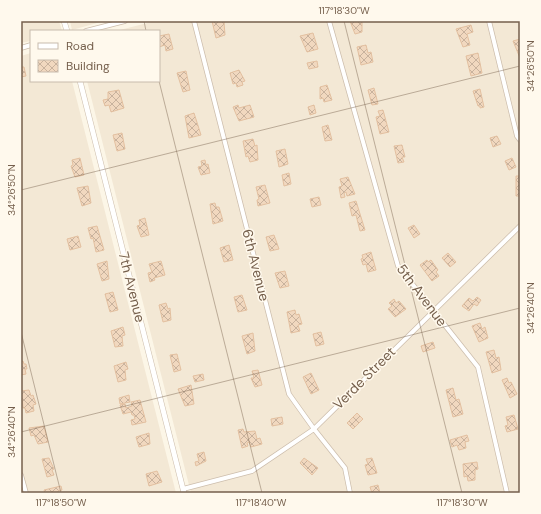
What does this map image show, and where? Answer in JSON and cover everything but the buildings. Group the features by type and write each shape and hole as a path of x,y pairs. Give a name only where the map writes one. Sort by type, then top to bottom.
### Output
{"street":[{"path":"90,30 125,21"},
{"name":"6th Avenue","path":"194,21 289,394 345,468 350,493"},
{"name":"5th Avenue","path":"329,21 398,266 432,311 478,367 507,493"},
{"path":"489,21 520,140"},
{"name":"7th Avenue","path":"80,82 184,491"},
{"name":"Verde Street","path":"184,491 252,471 314,429 432,311 520,226"},
{"path":"21,475 26,493"}],"shaded area":[{"path":"21,21 59,21 62,30 30,30 30,41 21,43"},
{"path":"70,21 104,21 72,30"},
{"path":"155,21 520,21 520,493 191,493 87,82 160,82 160,30 120,30"},
{"path":"30,53 30,82 72,82 176,493 21,493 21,56"}]}
